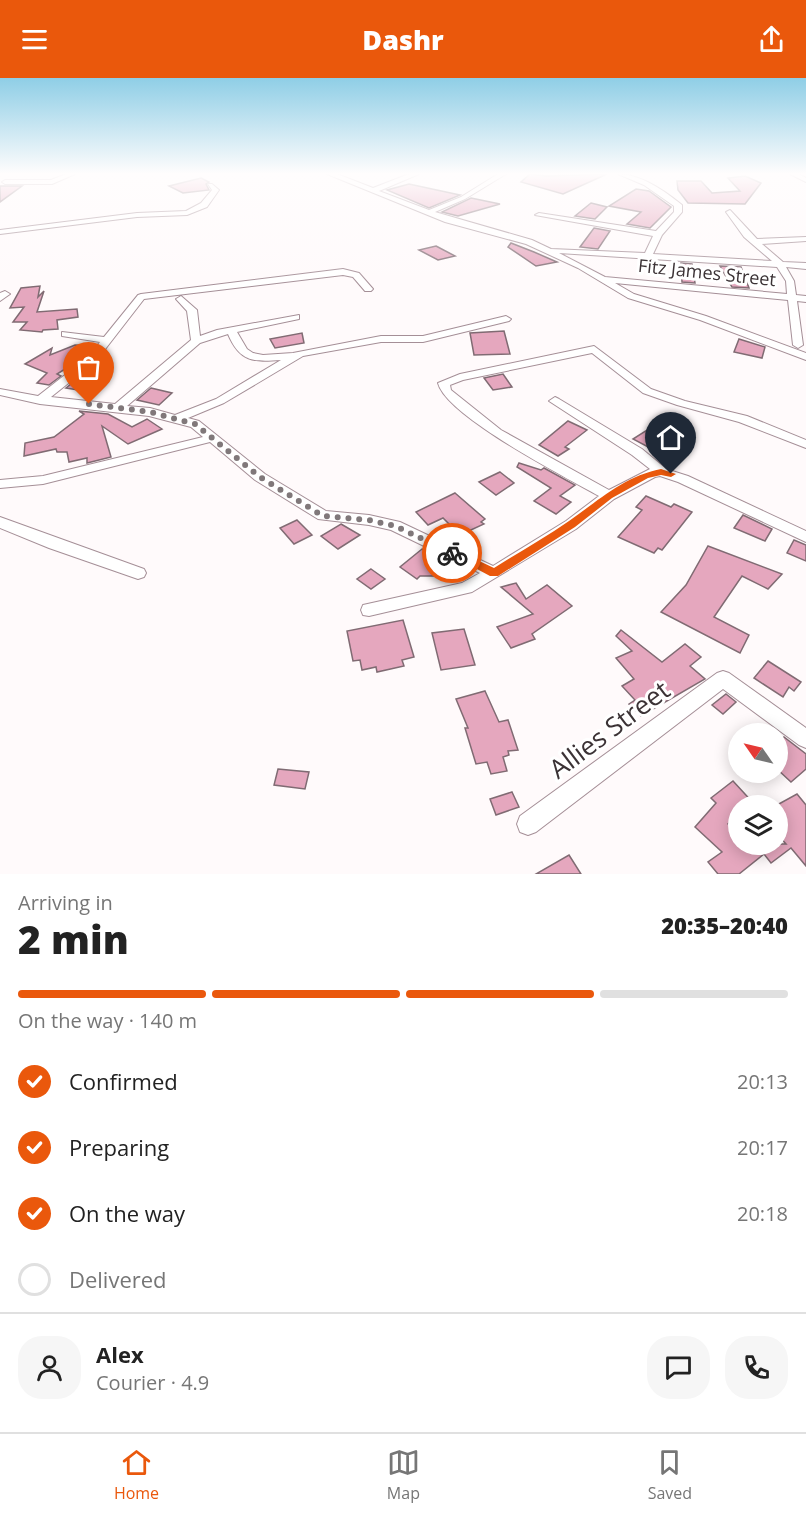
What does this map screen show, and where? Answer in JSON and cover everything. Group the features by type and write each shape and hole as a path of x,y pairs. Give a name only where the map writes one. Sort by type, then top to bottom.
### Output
{"street":[{"path":"0,232 137,215 192,211"},
{"path":"648,255 658,234 678,211"},
{"path":"430,212 448,220 513,237 546,249 604,279 631,296 703,318 806,357"},
{"path":"730,212 755,242 780,264 790,281 802,345 768,342"},
{"path":"539,215 658,234"},
{"path":"755,242 806,239"},
{"path":"546,249 806,267"},
{"path":"40,400 92,359 137,300 150,294 343,272 351,272 368,289"},
{"name":"Fitz James Street","path":"604,279 806,299"},
{"path":"181,299 192,309 196,341"},
{"path":"119,407 196,341 217,333 232,332 296,317"},
{"path":"232,332 238,347 248,357 259,359 293,356 381,339 409,340 438,336 506,319"},
{"path":"66,334 106,340"},
{"path":"609,496 484,424 443,387 450,379 460,376 594,349 647,391 681,403 743,419 806,444"},
{"path":"177,418 228,397 284,365 293,356"},
{"path":"0,392 40,400 119,407 177,418 195,424 260,477 323,516 369,520 395,526 494,573"},
{"path":"555,401 637,452 661,472 683,479 806,537"},
{"path":"0,484 43,480 212,438"},
{"path":"369,610 466,588 572,525 609,496 645,475 661,472"},
{"path":"0,522 54,544 138,573"},
{"name":"Allies Street","path":"528,824 723,679 806,739"}],"building":[{"path":"444,211 475,211 458,216 442,212"},
{"path":"581,211 603,211 595,219 575,216"},
{"path":"636,211 667,211 650,228 627,224 641,212"},
{"path":"594,228 610,231 598,249 580,247"},
{"path":"511,243 557,262 536,266 508,247"},
{"path":"436,246 455,256 438,260 419,250"},
{"path":"681,263 692,264 695,283 682,282"},
{"path":"720,266 741,267 749,288 732,287"},
{"path":"40,286 38,297 44,291 37,312 77,309 78,317 57,320 58,329 42,332 20,330 27,322 13,322 24,307 10,308 21,288"},
{"path":"504,331 510,354 474,355 470,333"},
{"path":"302,333 304,343 275,348 270,339"},
{"path":"739,339 765,347 762,358 734,352"},
{"path":"75,345 94,346 80,360 57,374 61,376 49,385 37,383 47,373 25,364 52,348 50,355"},
{"path":"503,374 512,387 493,390 484,378"},
{"path":"76,380 91,384 90,392 66,388"},
{"path":"151,388 172,393 159,405 137,400"},
{"path":"79,411 108,414 132,427 147,419 162,429 128,444 102,426 111,457 87,463 87,458 69,462 67,452 57,452 56,449 24,456 25,443 54,437 84,414"},
{"path":"568,421 587,430 565,447 569,449 558,456 539,445"},
{"path":"647,430 683,447 669,458 633,439"},
{"path":"519,463 541,470 544,468 575,485 560,496 571,502 556,514 534,501 551,488 517,467"},
{"path":"500,472 514,483 496,495 479,482"},
{"path":"455,493 485,519 481,522 484,524 460,535 443,518 428,525 416,512"},
{"path":"646,496 671,507 674,504 692,512 662,550 658,548 654,553 618,537 642,510 636,507"},
{"path":"743,515 772,529 765,541 734,528"},
{"path":"297,520 312,535 294,544 280,528"},
{"path":"341,524 360,535 338,549 321,536"},
{"path":"794,540 806,545 806,561 787,553"},
{"path":"708,546 782,574 768,589 742,576 714,617 749,635 740,653 661,612 686,585"},
{"path":"422,549 446,559 447,565 441,568 436,576 420,576 417,579 400,567"},
{"path":"371,569 385,579 371,589 357,579"},
{"path":"516,583 526,599 547,585 572,606 532,634 535,639 511,648 497,627 533,614 501,587"},
{"path":"403,620 414,657 402,660 404,666 377,672 376,667 362,670 360,660 353,661 347,631"},
{"path":"464,629 475,665 441,670 432,633"},
{"path":"621,630 662,662 685,644 701,657 690,666 705,679 641,716 629,704 635,700 622,686 634,679 616,658 632,651 616,636"},
{"path":"768,661 801,682 794,691 789,687 783,697 754,678"},
{"path":"485,691 499,722 508,720 518,750 508,751 509,755 503,757 507,771 491,774 487,762 476,764 465,728 468,728 456,699"},
{"path":"726,694 736,702 723,714 712,705"},
{"path":"788,740 806,754 806,769 791,782 788,779"},
{"path":"278,769 309,772 305,789 274,785"},
{"path":"730,783 735,783 746,795 728,795 728,855 763,855 739,874 718,874 708,862 722,852 695,827 716,803 711,798"},
{"path":"512,792 519,807 496,815 490,799"},
{"path":"797,794 806,805 806,866 791,848 788,850 788,799"},
{"path":"569,855 581,874 536,874"},
{"path":"765,855 782,855 771,863"}],"way so far":[{"path":"89,404 150,412 195,424 206,430 212,438 260,477 297,499 312,511 334,519 369,520 395,526 452,553"}],"route":[{"path":"452,553 494,573 572,525 609,496 645,475 652,472 671,474"}]}
